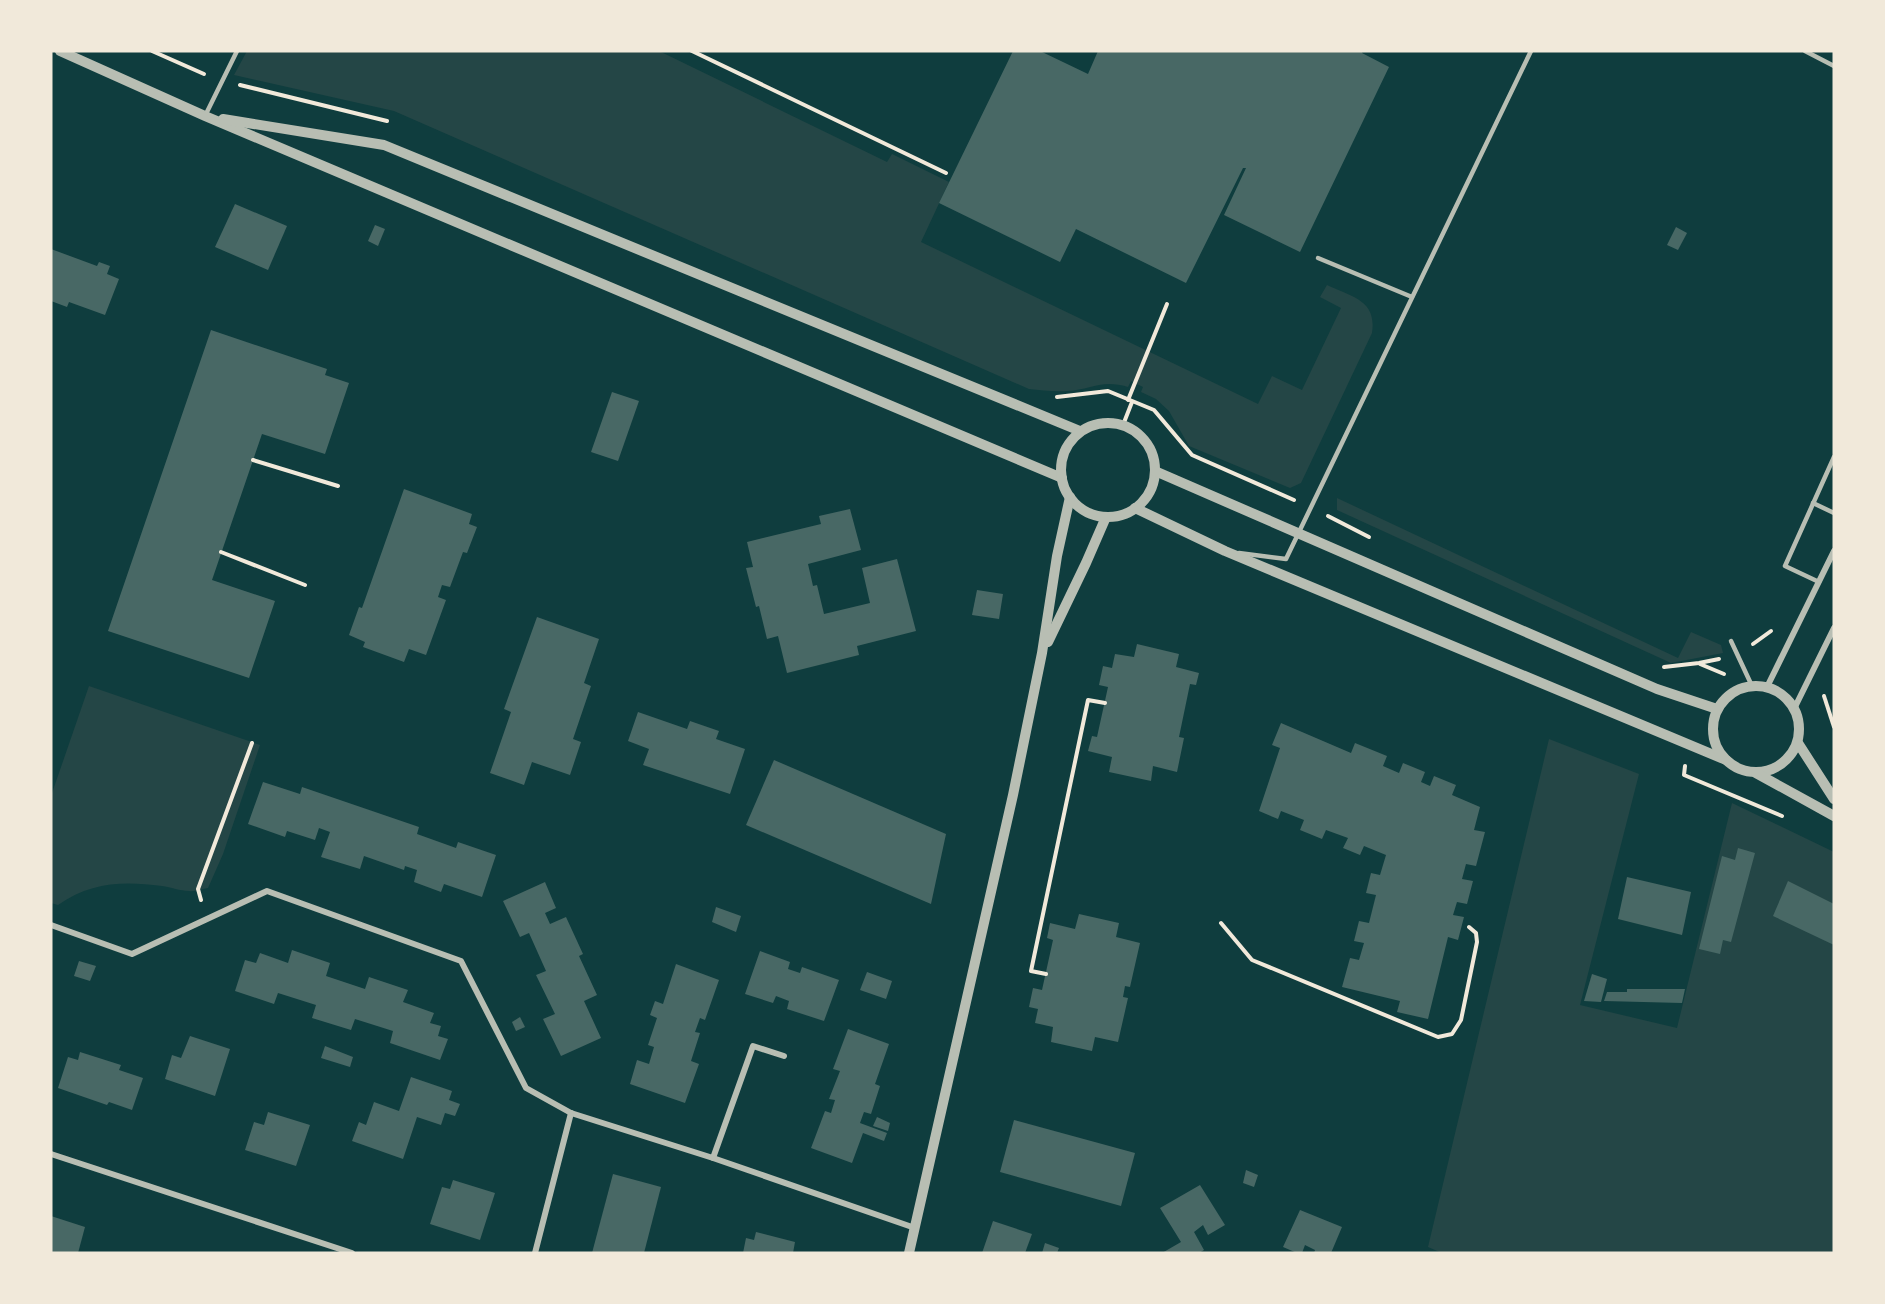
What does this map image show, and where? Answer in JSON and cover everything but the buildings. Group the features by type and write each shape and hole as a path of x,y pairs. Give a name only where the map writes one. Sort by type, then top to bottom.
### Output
{"street":[{"path":"60,51 205,116 1062,478"},
{"path":"205,116 384,144 1080,431"},
{"path":"1109,423 1123,425 1137,432 1147,443 1153,457 1155,471 1152,485 1145,498 1135,508 1121,515 1106,517 1092,514 1079,507 1070,497 1062,478 1061,465 1064,452 1080,431 1094,425 1109,423"},
{"path":"1155,471 1657,689 1717,709"},
{"path":"909,1253 1010,813 1070,497"},
{"path":"1135,508 1225,551 1726,760"},
{"path":"1042,653 1106,517"},
{"path":"1767,687 1834,551"},
{"path":"1794,709 1834,627"},
{"path":"1756,773 1769,771 1782,765 1798,742 1800,731 1799,720 1787,699 1778,691 1767,687 1752,686 1738,689 1717,709 1713,723 1713,736 1717,750 1734,767 1756,773 1834,816"},
{"path":"1798,742 1834,800"},
{"path":"51,925 132,954 267,891 461,961 526,1088 571,1113 713,1158 915,1228"},
{"path":"713,1158 753,1046 784,1056"},
{"path":"535,1253 571,1113"},
{"path":"51,1154 352,1253"}],"lane":[{"path":"205,116 237,51"},
{"path":"1225,551 1286,559 1531,51"},
{"path":"1805,51 1834,66"},
{"path":"1318,258 1412,297"},
{"path":"1819,582 1785,566 1834,457"},
{"path":"1813,503 1834,513"},
{"path":"1731,641 1752,686"}],"path":[{"path":"152,51 222,81"},
{"path":"692,51 946,173"},
{"path":"1123,425 1130,400 1167,304"},
{"path":"253,460 338,486"},
{"path":"221,552 305,585"},
{"path":"1046,974 1031,971 1088,700 1105,703"},
{"path":"206,919 198,890 252,743"},
{"path":"1687,745 1684,775 1791,819"},
{"path":"1221,923 1252,960 1438,1037 1452,1034 1461,1020 1477,942 1476,933 1469,927"}],"shaded area":[{"path":"247,51 659,51 887,162 892,154 949,182 921,242 1258,404 1272,376 1302,390 1341,308 1320,297 1327,285 1354,297 1367,306 1373,322 1372,333 1301,483 1290,488 1189,446 1169,411 1156,399 1141,392 1143,387 1131,381 1128,387 1103,384 1067,391 1029,389 394,111 234,75"},
{"path":"1337,498 1678,658 1691,632 1721,645 1723,653 1671,663 1337,510"},
{"path":"89,686 260,745 223,854 208,888 191,891 148,884 108,885 70,897 58,905 51,903 51,796"},
{"path":"1549,739 1639,774 1580,1005 1677,1028 1732,803 1834,852 1834,1253 1442,1253 1428,1247"}]}
